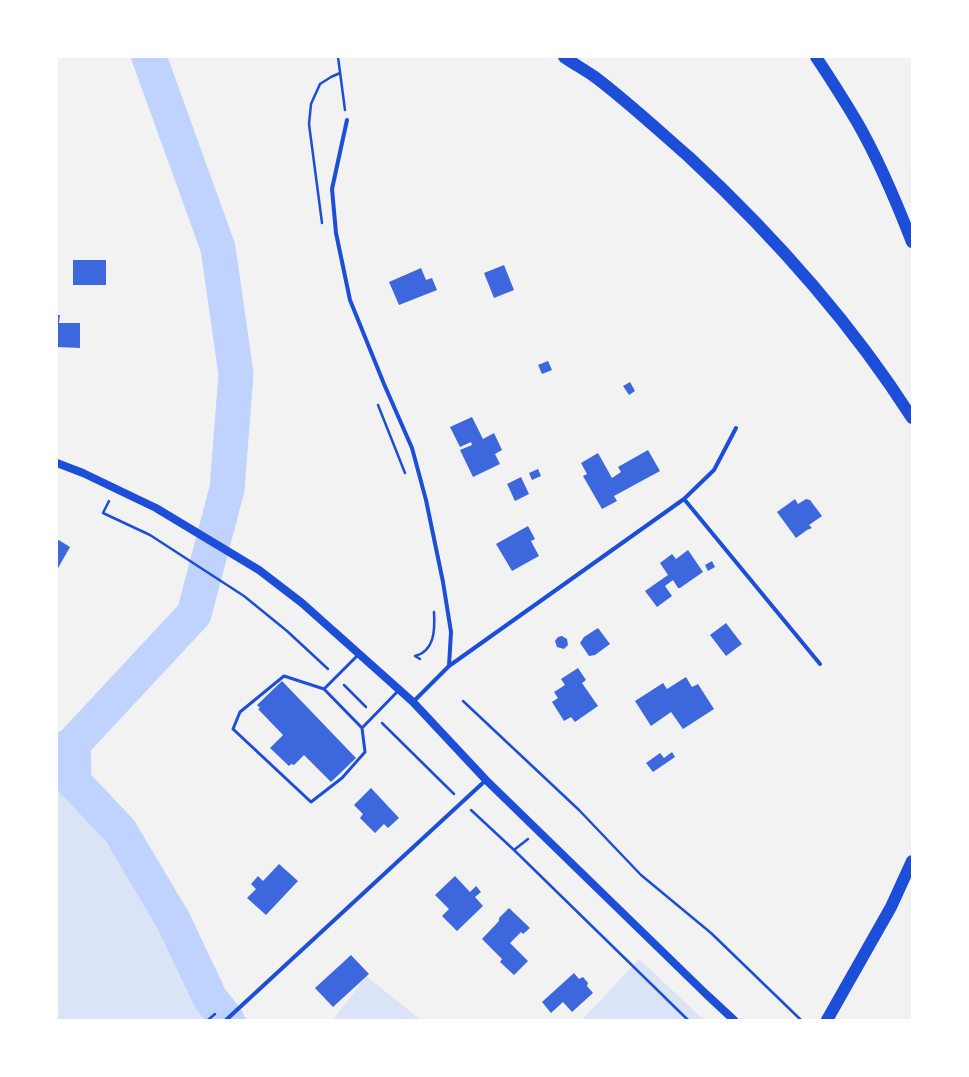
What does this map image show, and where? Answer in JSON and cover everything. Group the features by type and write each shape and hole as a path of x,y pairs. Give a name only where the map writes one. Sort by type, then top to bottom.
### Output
{"highway":[{"path":"564,57 594,76 653,125 720,186 763,230 794,263 851,331 912,418"},
{"path":"816,57 857,122 890,188 912,242"},
{"path":"827,1020 891,907 912,861"}],"main road":[{"path":"57,462 116,488 156,508 259,570 302,603 413,702 486,780 734,1020"}],"street":[{"path":"346,120 332,189 336,233 350,300 375,364 412,448 426,500 443,582 451,632 449,666"},
{"path":"413,702 449,666 684,498 714,470 736,428"},
{"path":"684,498 820,664"},
{"path":"226,1020 486,780"}],"lane":[{"path":"324,689 359,654"},
{"path":"284,676 324,689 362,728 365,752 342,778 311,802 233,729 240,712 284,676"},
{"path":"362,728 399,689"}],"path":[{"path":"338,57 346,120"},
{"path":"116,488 103,513 150,535 244,596 287,630 462,802 514,850 688,1020"},
{"path":"463,701 579,810 641,875 711,933 802,1020"},
{"path":"514,850 538,830"}],"shaded area":[{"path":"57,781 72,792 132,882 188,948 225,1005 250,1020 57,1020"},
{"path":"639,959 704,1020 582,1020"},
{"path":"366,976 421,1020 333,1020"}],"building":[{"path":"73,260 106,260 106,285 73,285"},
{"path":"504,265 514,290 494,298 484,273"},
{"path":"421,268 426,280 432,278 437,290 399,305 389,282"},
{"path":"57,315 60,315 59,323 80,323 80,348 57,347"},
{"path":"548,361 552,370 542,374 538,365"},
{"path":"630,382 635,391 629,395 623,386"},
{"path":"472,417 483,439 494,433 502,450 495,454 500,464 473,477 460,450 472,445 471,442 460,447 450,427"},
{"path":"648,450 660,471 614,496 617,501 602,509 583,476 587,474 581,463 598,453 612,478 621,472 618,467"},
{"path":"538,469 541,476 532,480 529,473"},
{"path":"521,477 529,494 515,501 507,484"},
{"path":"795,499 798,504 806,499 810,500 822,516 809,525 812,528 796,538 777,512"},
{"path":"528,526 535,539 531,541 539,556 512,571 496,544"},
{"path":"57,539 70,547 57,570"},
{"path":"688,550 703,572 680,588 678,588 673,580 665,586 672,596 657,607 645,591 668,575 660,563 672,554 676,559"},
{"path":"712,561 715,567 708,571 705,565"},
{"path":"726,623 742,644 726,656 710,635"},
{"path":"598,628 610,644 595,655 589,656 580,643 584,637"},
{"path":"562,636 567,639 568,645 564,649 557,647 555,641 558,637"},
{"path":"578,668 586,680 582,683 598,706 575,722 571,717 564,721 552,702 558,698 554,692 565,685 561,679"},
{"path":"686,677 692,687 698,684 714,709 683,729 671,712 651,726 635,701 663,683 667,689"},
{"path":"282,681 356,758 331,782 304,755 294,765 291,764 289,766 270,748 283,735 258,709 260,708 257,705"},
{"path":"672,752 675,757 653,772 646,763 660,753 664,758"},
{"path":"371,788 399,818 388,828 384,824 375,833 360,818 363,814 354,805"},
{"path":"279,864 298,881 266,915 247,898 256,889 251,884 258,876 263,881"},
{"path":"455,876 470,892 476,886 481,892 475,897 483,906 457,931 442,916 449,909 435,895"},
{"path":"509,908 530,928 523,934 521,932 510,943 528,961 514,975 500,962 502,959 482,939"},
{"path":"351,955 369,974 333,1007 315,988"},
{"path":"574,973 579,979 583,977 588,983 587,986 593,993 572,1012 563,1002 551,1013 542,1002"}],"waterway":[{"path":"57,753 73,744 194,614 227,489 236,374 218,248 149,57"},
{"path":"73,744 74,782 120,831 173,920 210,998 227,1020"}]}
